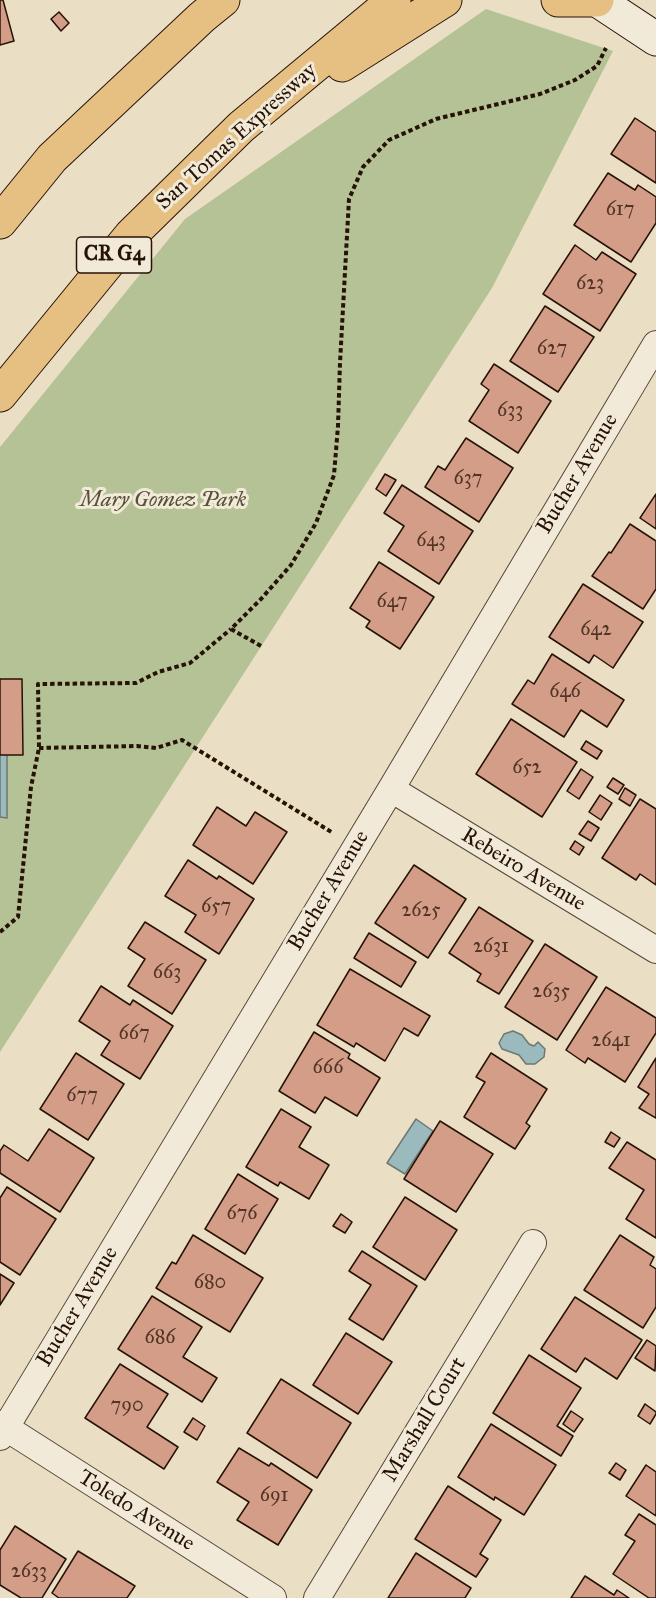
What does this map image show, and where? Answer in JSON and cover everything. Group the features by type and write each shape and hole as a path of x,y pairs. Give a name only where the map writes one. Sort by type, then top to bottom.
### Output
{"highway":[{"path":"0,222 52,158 190,0"},
{"path":"52,158 223,0"},
{"name":"San Tomas Expressway","path":"0,395 131,235 241,127 394,0"},
{"path":"241,127 445,0"},
{"path":"558,0 597,0"}],"street":[{"path":"597,0 656,39"},
{"name":"Bucher Avenue","path":"2,1430 391,789 656,344"},
{"name":"Rebeiro Avenue","path":"391,789 656,950"},
{"name":"Marshall Court","path":"317,1598 533,1243"},
{"name":"Toledo Avenue","path":"2,1430 273,1598"}],"path":[{"path":"0,932 18,917 31,787 39,748 38,684 136,682 158,672 190,663 231,629 261,599 291,565 316,523 334,475 350,199 363,166 389,140 436,119 540,94 575,80 597,66 606,48"},
{"path":"231,629 261,646"},
{"path":"39,748 137,746 156,748 182,740 333,833"}],"green space":[{"name":"Mary Gomez Park","path":"486,9 613,51 492,288 0,1052 0,447 185,219"}],"water":[{"path":"0,686 7,686 7,818 0,817"},
{"path":"513,1031 522,1035 529,1044 534,1046 538,1042 545,1049 544,1057 535,1064 526,1064 519,1055 502,1049 499,1043 504,1034"},
{"path":"416,1119 433,1131 405,1174 387,1163"}],"building":[{"path":"0,0 3,0 14,41 0,45"},
{"path":"59,12 69,23 61,31 51,19"},
{"path":"635,118 656,132 656,183 611,154"},
{"path":"608,173 635,190 638,185 656,197 656,223 631,262 574,225"},
{"path":"575,245 596,260 602,252 636,274 600,331 543,294"},
{"path":"545,306 594,337 558,392 510,361"},
{"path":"494,364 551,401 518,453 469,421 489,390 481,384"},
{"path":"466,438 513,468 479,522 425,487 438,466 445,470"},
{"path":"385,474 396,480 386,496 376,489"},
{"path":"402,485 473,531 439,584 388,551 404,526 384,513"},
{"path":"656,494 656,529 640,518"},
{"path":"630,524 656,541 656,589 643,609 592,576"},
{"path":"379,562 434,597 400,649 366,627 370,621 350,608"},
{"path":"583,584 643,622 613,668 594,655 589,663 549,637"},
{"path":"552,654 624,700 607,727 581,710 564,737 512,704 528,680 534,684"},
{"path":"0,679 22,679 23,755 0,755"},
{"path":"511,719 577,762 542,817 476,774"},
{"path":"586,741 602,751 597,759 581,749"},
{"path":"581,769 593,777 579,799 567,791"},
{"path":"613,778 624,785 618,794 607,787"},
{"path":"625,788 636,795 630,806 619,799"},
{"path":"600,795 612,803 601,820 589,812"},
{"path":"640,799 656,809 656,885 640,874 636,880 602,858"},
{"path":"217,807 246,826 255,812 287,832 253,884 193,845"},
{"path":"588,821 599,828 591,841 579,834"},
{"path":"575,841 584,847 579,855 570,849"},
{"path":"188,860 217,879 219,876 254,899 219,954 185,932 196,915 165,896"},
{"path":"414,865 466,899 428,958 375,923"},
{"path":"479,907 533,941 499,994 477,981 481,974 449,953"},
{"path":"145,922 206,960 172,1014 128,986 145,959 128,948"},
{"path":"369,933 416,962 401,987 354,958"},
{"path":"545,944 597,977 557,1040 505,1007"},
{"path":"350,969 430,1016 418,1036 404,1028 385,1061 356,1043 354,1047 317,1025"},
{"path":"101,986 130,1005 133,1000 173,1026 140,1079 101,1055 110,1041 79,1021"},
{"path":"606,987 656,1018 656,1033 625,1082 588,1058 585,1063 566,1050"},
{"path":"314,1032 350,1054 348,1058 380,1078 357,1116 325,1097 315,1113 279,1091"},
{"path":"76,1053 124,1084 88,1140 40,1109"},
{"path":"491,1053 547,1089 526,1123 530,1126 515,1149 464,1117 485,1082 476,1077"},
{"path":"656,1058 656,1118 639,1108 649,1094 638,1087"},
{"path":"281,1109 311,1127 299,1147 329,1165 309,1199 280,1182 278,1186 246,1167"},
{"path":"440,1121 493,1154 456,1212 404,1179"},
{"path":"49,1129 94,1158 60,1212 0,1173 0,1151 4,1145 28,1161"},
{"path":"611,1132 620,1138 614,1147 605,1142"},
{"path":"627,1142 656,1160 656,1238 626,1219 644,1190 609,1168"},
{"path":"238,1174 278,1199 245,1254 205,1229"},
{"path":"7,1187 56,1219 20,1275 0,1262 0,1198"},
{"path":"405,1197 457,1230 425,1280 373,1247"},
{"path":"341,1214 352,1222 345,1233 333,1226"},
{"path":"193,1235 263,1278 230,1332 156,1288 172,1262 176,1264"},
{"path":"620,1235 654,1257 650,1265 656,1269 656,1307 643,1328 584,1290"},
{"path":"362,1251 417,1286 383,1340 349,1319 371,1285 349,1271"},
{"path":"0,1274 14,1283 0,1305"},
{"path":"152,1296 202,1327 183,1357 217,1378 202,1402 118,1349"},
{"path":"575,1297 642,1340 617,1379 585,1358 576,1372 541,1349"},
{"path":"346,1333 392,1362 358,1414 313,1385"},
{"path":"647,1340 656,1346 655,1371 635,1358"},
{"path":"529,1355 581,1388 557,1426 573,1436 561,1456 493,1413"},
{"path":"120,1364 168,1394 147,1427 178,1447 164,1469 85,1418"},
{"path":"281,1379 351,1423 317,1478 247,1433"},
{"path":"645,1404 656,1412 650,1424 638,1416"},
{"path":"571,1411 583,1419 574,1432 563,1424"},
{"path":"193,1418 205,1426 197,1440 184,1432"},
{"path":"491,1424 556,1465 524,1515 495,1497 494,1500 458,1477"},
{"path":"239,1448 269,1466 271,1463 312,1490 278,1545 237,1520 249,1502 217,1482"},
{"path":"616,1463 626,1470 620,1480 609,1473"},
{"path":"646,1465 656,1472 656,1516 626,1496"},
{"path":"448,1486 501,1520 480,1554 488,1559 476,1577 415,1539"},
{"path":"639,1514 656,1525 656,1598 649,1598 613,1574 635,1541 625,1535"},
{"path":"15,1526 66,1559 42,1598 21,1598 0,1585 0,1550"},
{"path":"78,1551 135,1586 127,1598 59,1598 52,1593"},
{"path":"416,1553 471,1588 465,1598 388,1598"},
{"path":"585,1576 614,1595 617,1590 629,1598 571,1598"}]}
